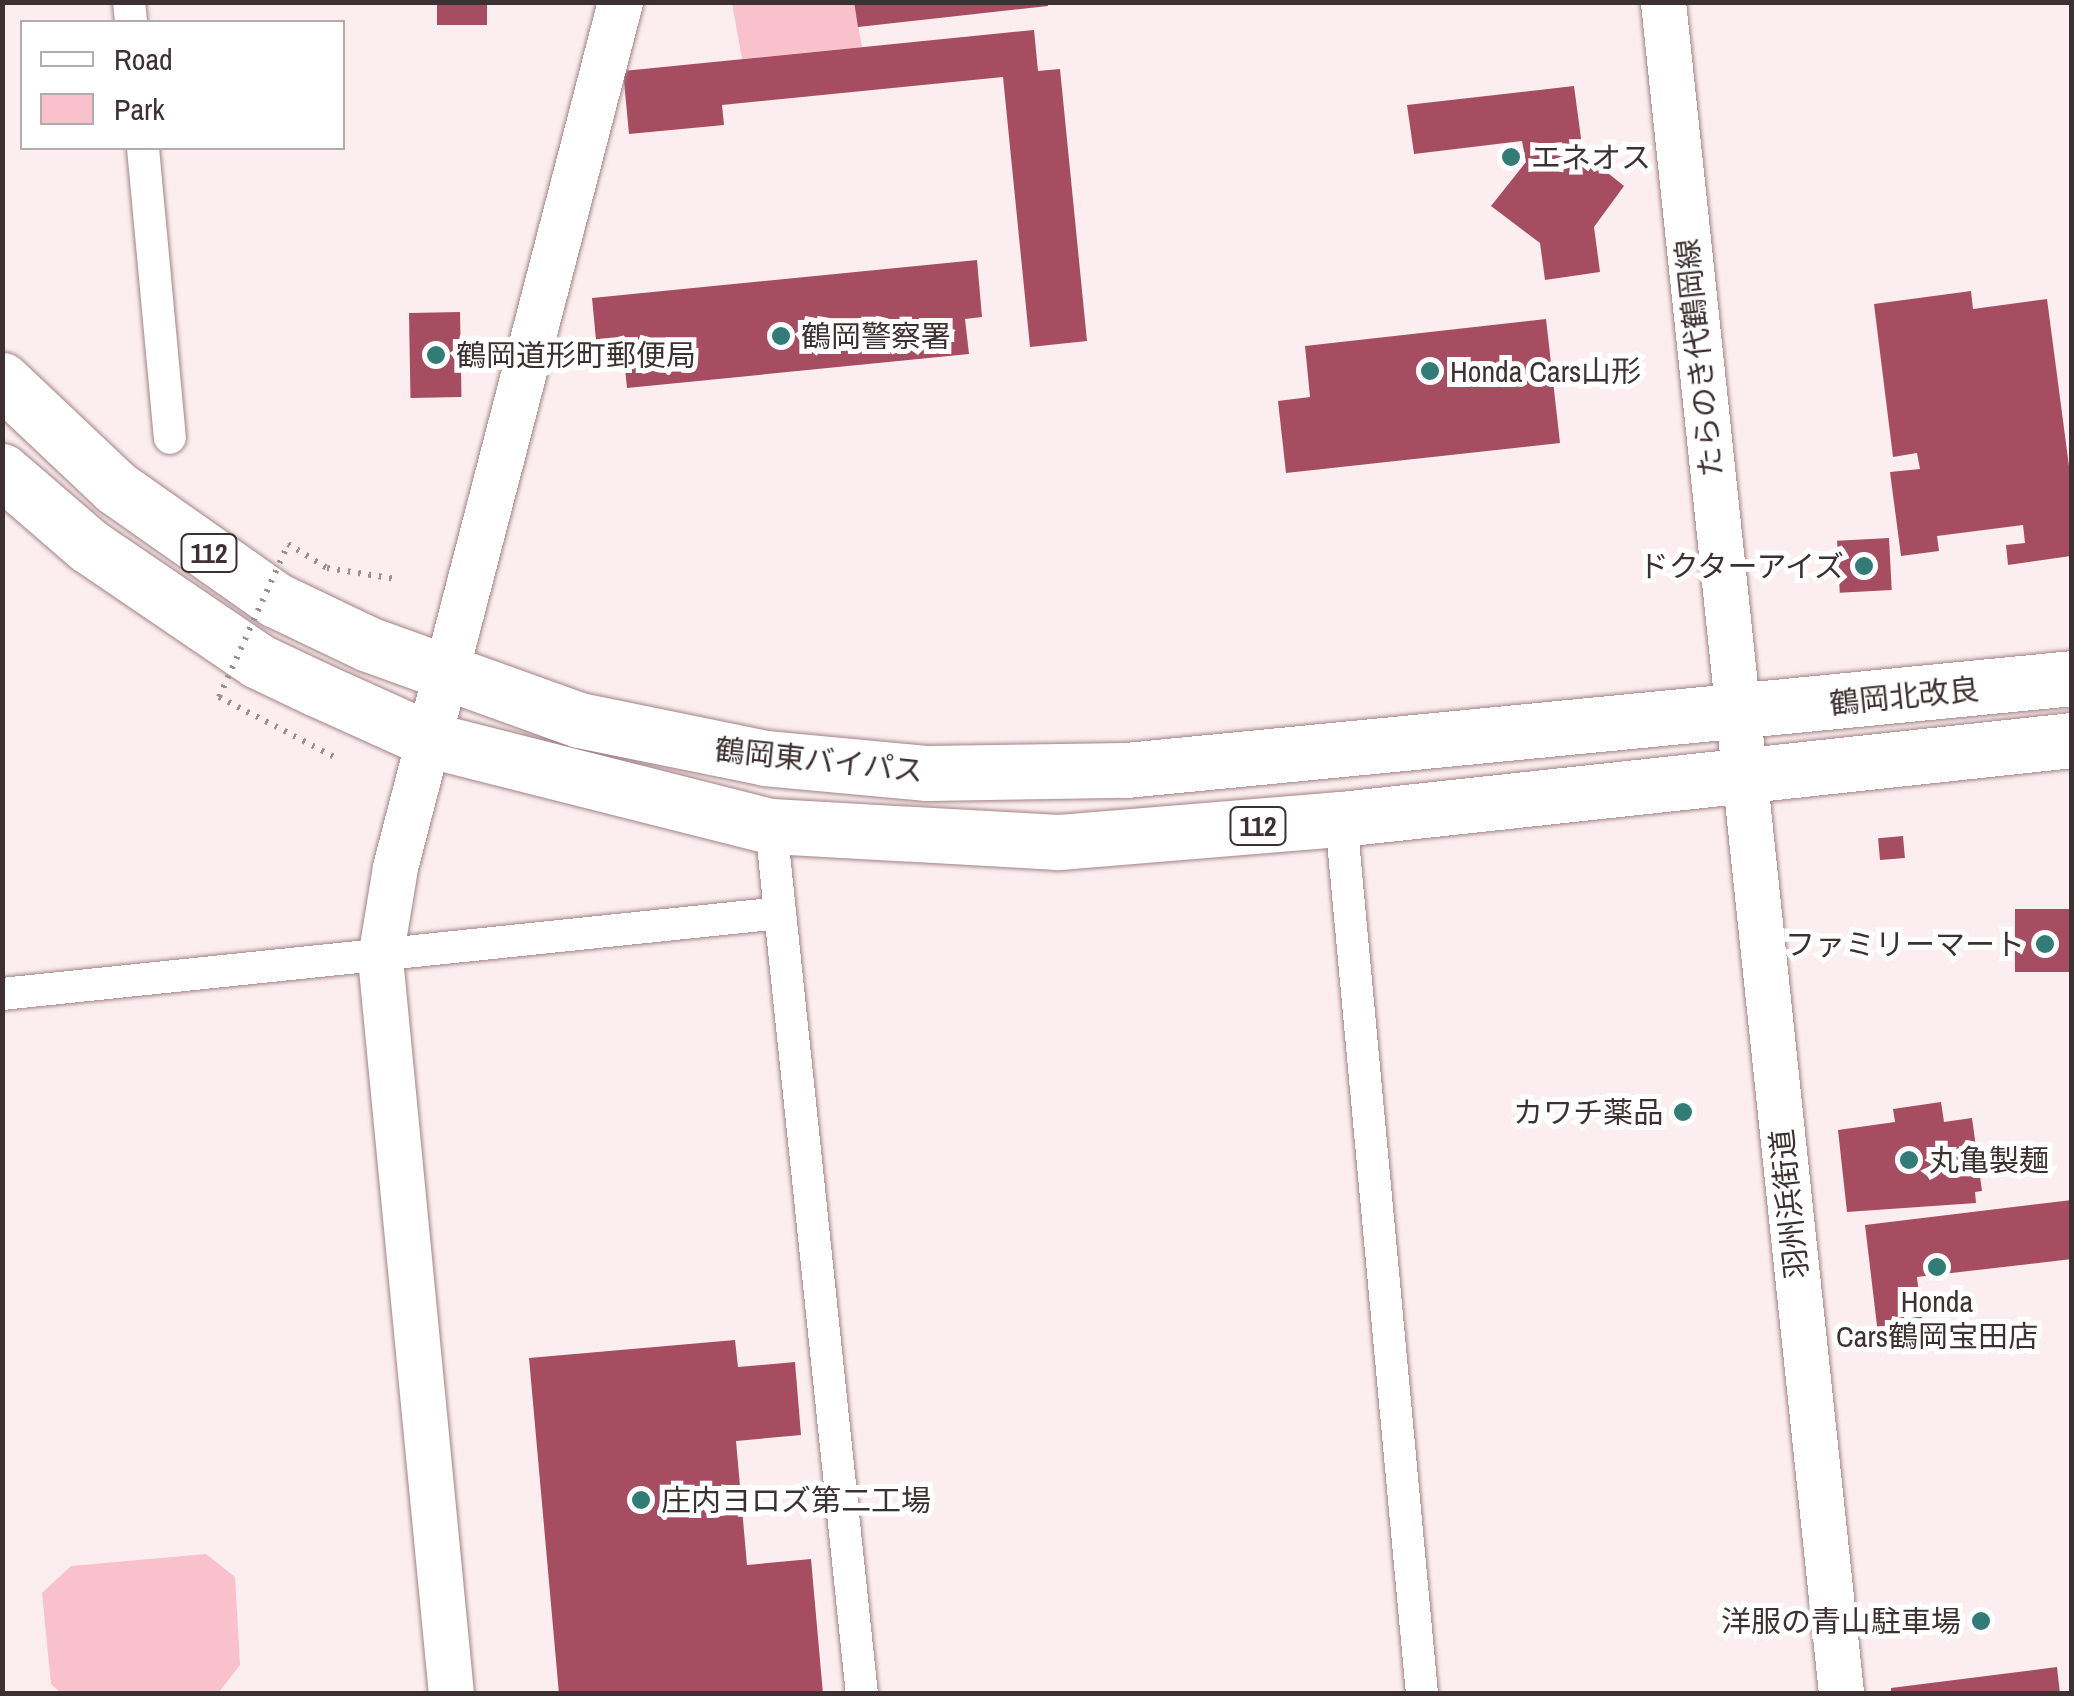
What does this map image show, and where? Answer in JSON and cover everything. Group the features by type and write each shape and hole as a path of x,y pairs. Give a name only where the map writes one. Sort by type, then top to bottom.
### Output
{"highway":[{"name":"鶴岡東バイパス","path":"2,380 115,487 276,600 450,673 579,720 668,741 765,758 927,773 1249,762 1737,714"},
{"name":"鶴岡東バイパス","path":"2,471 90,546 258,661 430,740 771,826 1059,842 1341,819 1745,774"},
{"name":"鶴岡北改良","path":"1737,714 2072,678"},
{"name":"鶴岡北改良","path":"1745,774 2072,740"}],"street":[{"path":"452,1694 380,958 395,868 450,673 620,2"},
{"name":"たらのき代鶴岡線","path":"1664,2 1737,714"},
{"path":"142,150 170,438"},
{"name":"羽州浜街道","path":"1737,714 1841,1694"},
{"path":"1341,819 1422,1694"},
{"path":"771,826 862,1694"},
{"path":"2,994 380,958 780,913"}],"path":[{"path":"338,759 219,697 288,544 327,568 396,579"}],"green space":[{"path":"732,3 854,3 862,47 742,59"},
{"path":"206,1554 235,1577 240,1665 219,1692 62,1694 51,1684 42,1593 71,1566"}],"building":[{"path":"437,2 487,2 487,25 437,25"},
{"path":"854,2 1047,2 1048,6 858,27"},
{"path":"1034,30 1038,71 1060,69 1087,341 1030,347 1003,77 722,105 724,125 629,134 623,71"},
{"path":"1574,86 1583,153 1624,186 1594,227 1600,272 1545,280 1540,243 1491,206 1526,162 1522,141 1414,154 1407,105"},
{"name":"鶴岡警察署","path":"977,260 982,317 965,319 969,354 627,388 624,359 598,361 592,298"},
{"path":"1971,291 1973,309 2047,299 2072,489 2071,556 2008,565 2006,545 2025,543 2023,525 1937,536 1939,551 1901,556 1890,472 1920,469 1917,453 1893,457 1874,304"},
{"path":"460,312 461,397 410,398 409,313"},
{"name":"Honda Cars山形","path":"1546,319 1560,443 1286,473 1278,401 1310,397 1305,346"},
{"name":"ドクターアイズ","path":"1889,538 1892,590 1840,593 1837,541"},
{"path":"1903,836 1905,858 1880,860 1878,838"},
{"name":"ファミリーマート","path":"2015,909 2072,909 2072,972 2015,972"},
{"name":"丸亀製麺","path":"1941,1102 1944,1122 1972,1118 1982,1191 1975,1192 1976,1203 1847,1212 1838,1130 1895,1122 1893,1109"},
{"name":"Honda Cars鶴岡宝田店","path":"2072,1200 2072,1259 1917,1277 1923,1328 1878,1334 1865,1225"},
{"name":"庄内ヨロズ第二工場","path":"735,1340 738,1367 795,1362 801,1435 736,1441 747,1565 811,1559 823,1694 559,1694 529,1358"},
{"path":"2057,1667 2060,1694 1891,1694 1891,1688"}],"place":[{"name":"エネオス","path":"1511,157"},
{"name":"鶴岡警察署","path":"781,336"},
{"name":"鶴岡道形町郵便局","path":"436,355"},
{"name":"Honda Cars山形","path":"1430,371"},
{"name":"ドクターアイズ","path":"1864,566"},
{"name":"ファミリーマート","path":"2045,944"},
{"name":"カワチ薬品","path":"1683,1112"},
{"name":"丸亀製麺","path":"1909,1160"},
{"name":"Honda Cars鶴岡宝田店","path":"1937,1267"},
{"name":"庄内ヨロズ第二工場","path":"641,1500"},
{"name":"洋服の青山駐車場","path":"1981,1621"}]}
